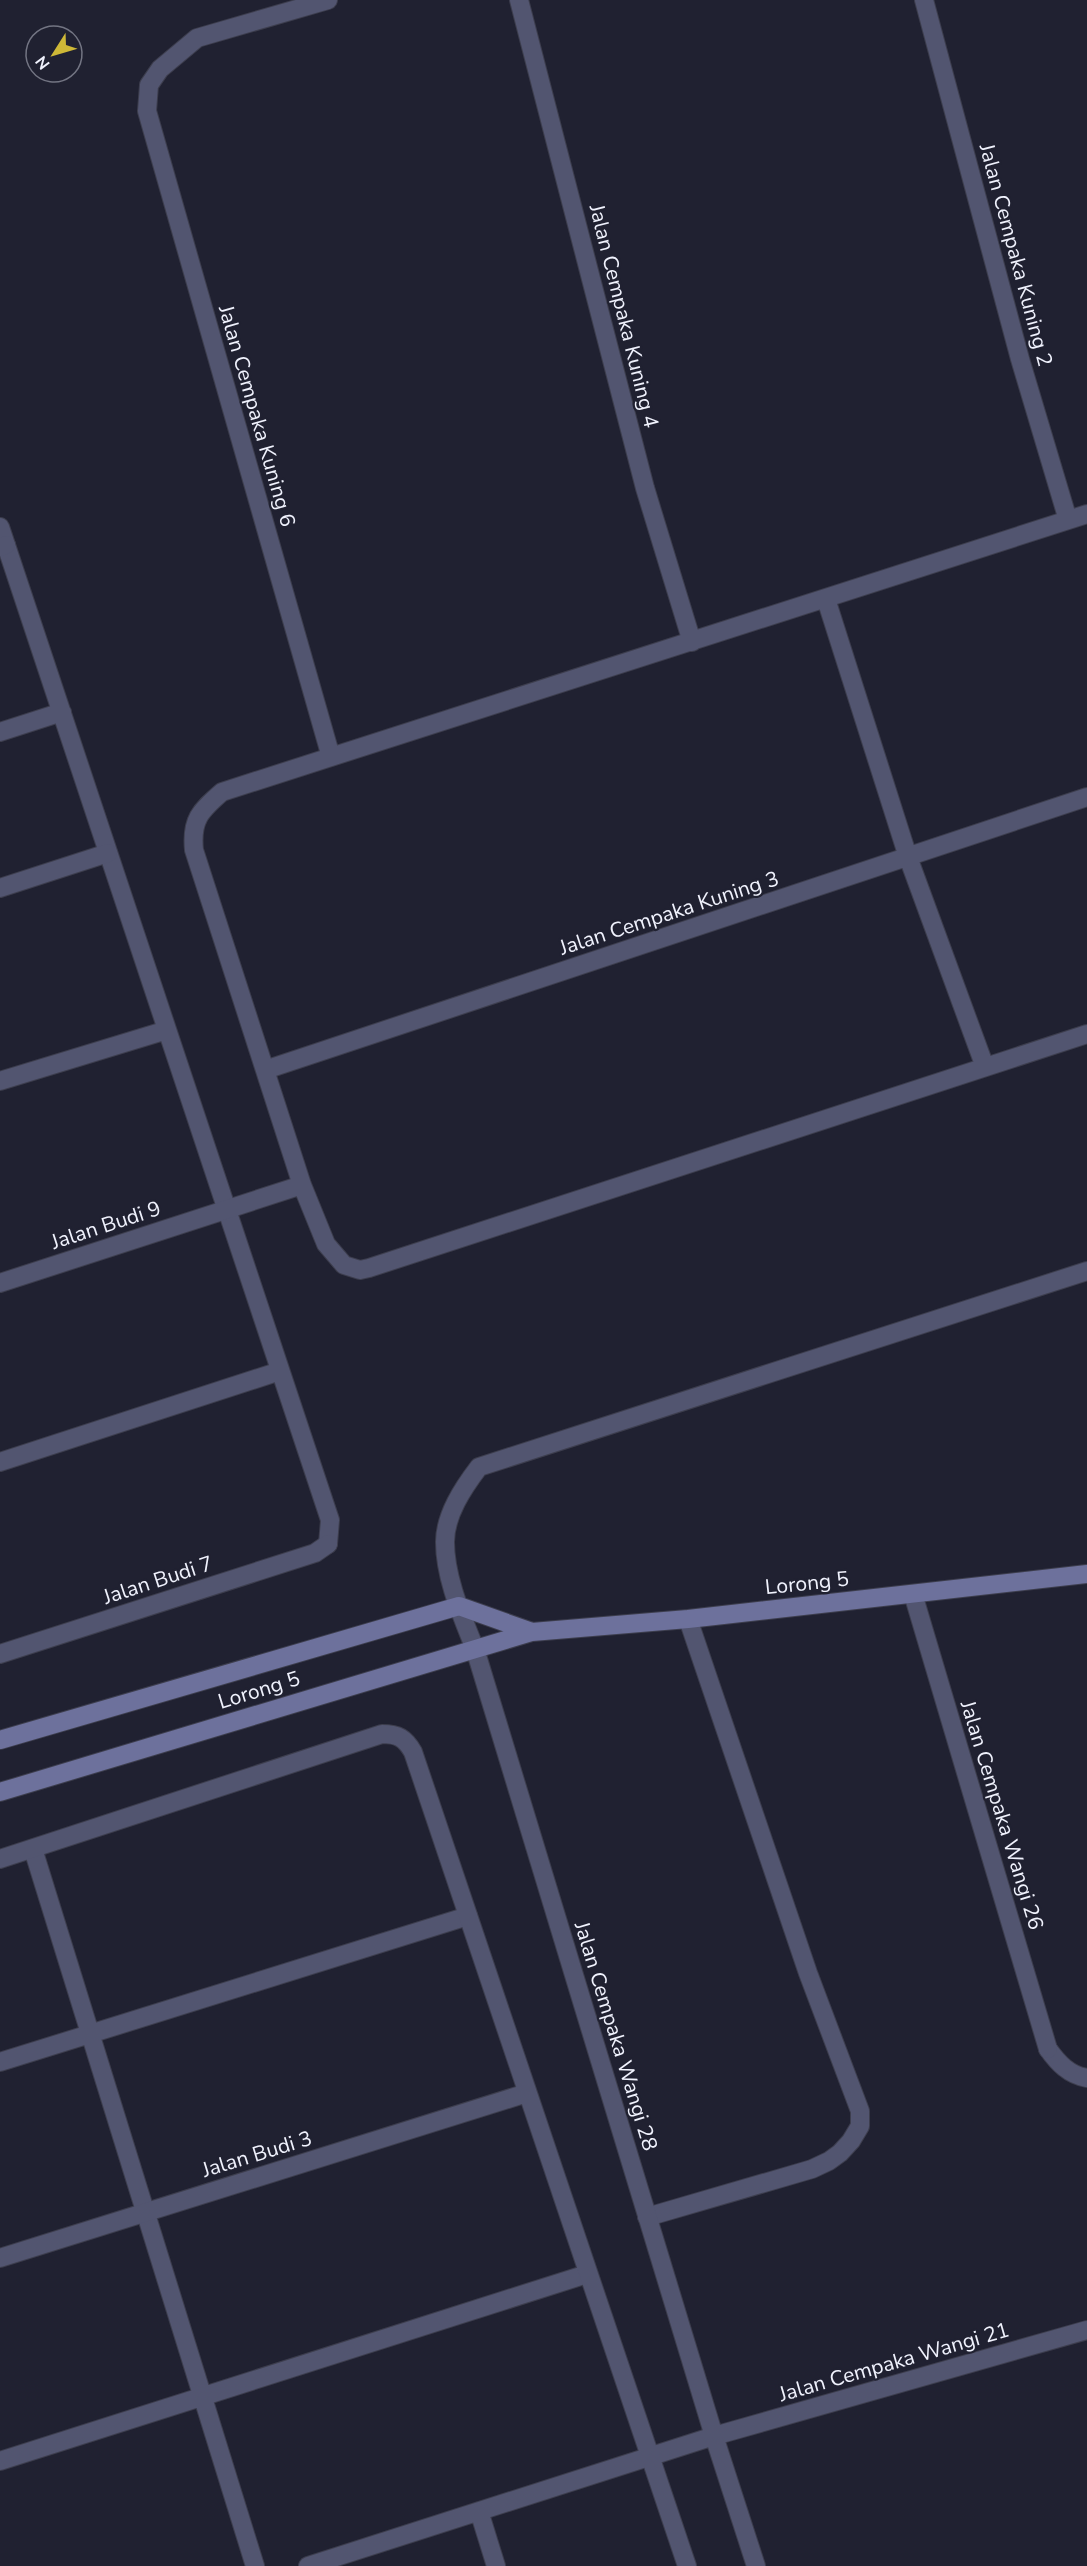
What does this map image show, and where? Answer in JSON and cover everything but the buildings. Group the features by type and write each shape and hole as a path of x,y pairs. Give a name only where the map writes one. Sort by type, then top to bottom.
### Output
{"street":[{"name":"Jalan Cempaka Kuning 6","path":"328,0 197,38 160,69 149,85 147,111 331,757"},
{"name":"Jalan Cempaka Kuning 4","path":"519,0 645,488 692,642"},
{"name":"Jalan Cempaka Kuning 2","path":"924,0 1020,359 1068,520"},
{"path":"1087,514 222,792 205,807 192,832 194,850 302,1185 326,1244 344,1265 360,1270 488,1231 1087,1034"},
{"path":"0,527 3,546 62,712 280,1371 0,1462"},
{"path":"826,599 908,857 986,1067"},
{"path":"0,732 62,712"},
{"name":"Jalan Cempaka Kuning 3","path":"265,1071 1087,797"},
{"path":"0,888 108,853"},
{"path":"0,1081 167,1030"},
{"name":"Jalan Budi 9","path":"0,1283 302,1185"},
{"name":"Jalan Cempaka Wangi 28","path":"756,2566 714,2436 475,1649 459,1606 445,1541 462,1488 479,1467 1087,1271"},
{"name":"Jalan Budi 7","path":"0,1654 315,1553 328,1544 330,1520 280,1371"},
{"name":"Lorong 5","path":"0,1792 532,1632 688,1619 1087,1574"},
{"name":"Jalan Cempaka Wangi 26","path":"913,1594 1048,2049 1058,2063 1069,2071 1087,2078"},
{"name":"Lorong 5","path":"0,1740 459,1606 532,1632"},
{"path":"647,2217 812,2169 840,2153 860,2126 860,2110 808,1973 688,1619"},
{"path":"0,1859 382,1734 401,1736 413,1752 648,2457 687,2566"},
{"path":"33,1849 255,2566"},
{"path":"0,2062 468,1916"},
{"name":"Jalan Budi 3","path":"0,2258 527,2093"},
{"path":"0,2461 587,2274"},
{"name":"Jalan Cempaka Wangi 21","path":"308,2566 714,2436 1087,2330"},
{"path":"479,2511 496,2566"}]}
